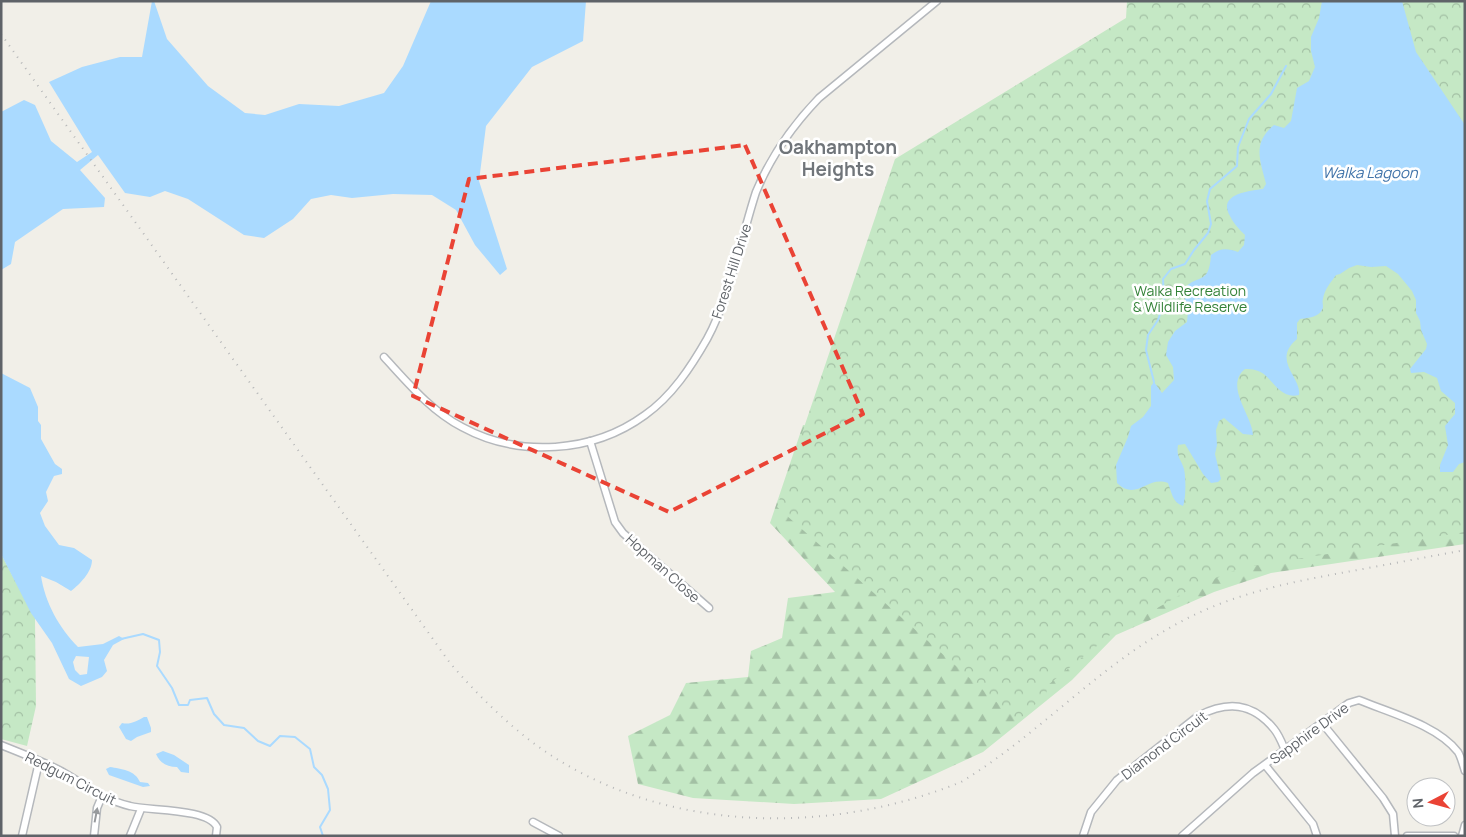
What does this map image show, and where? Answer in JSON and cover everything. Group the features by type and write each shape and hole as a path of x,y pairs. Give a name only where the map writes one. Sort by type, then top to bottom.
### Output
{"street":[{"name":"Forest Hill Drive","path":"384,357 419,395 442,415 482,437 509,444 527,447 566,446 590,441 622,430 646,415 686,373 708,338 724,300 750,211 763,176 792,127 818,98 937,1"},
{"name":"Hopman Close","path":"590,441 615,522 623,533 709,608"},
{"name":"Sapphire Drive","path":"1182,836 1232,791 1265,765 1349,703 1359,700 1433,730 1447,740 1459,754 1465,770"},
{"name":"Diamond Circuit","path":"1084,836 1091,812 1117,780 1198,716 1209,710 1234,706 1248,708 1261,716 1276,730 1285,750"},
{"path":"1322,723 1383,798 1393,814 1395,836"},
{"name":"Redgum Circuit","path":"1,745 60,770 102,796 116,802 140,809 187,813 209,819 217,827 216,836"},
{"path":"22,836 39,762"},
{"path":"1265,765 1313,824 1317,836"},
{"path":"94,836 96,815 102,796"},
{"path":"130,836 140,809"},
{"path":"533,822 559,836"},
{"path":"1462,836 1465,825"},
{"path":"1406,836 1454,836"}],"highlighted area":[{"path":"745,145 863,414 669,512 413,396 469,179"}],"green space":[{"name":"Walka Recreation & Wildlife Reserve","path":"1127,1 1465,1 1465,532 1240,568 1187,591 1110,635 1048,685 1046,694 1018,721 777,507 895,159 1126,18"},
{"path":"803,425 1465,475 1465,544 1271,573 1214,592 1116,635 1072,680 983,752 881,799 794,804 693,798 638,784 628,736 670,715 686,683 748,677 751,651 782,638 788,598 835,592 770,523"},
{"path":"1,554 35,618 36,706 27,746 1,739"}],"water":[{"path":"152,1 154,1 167,39 208,86 245,113 265,115 299,104 339,106 384,93 403,66 431,1 586,1 583,41 532,67 486,126 479,181 507,269 500,275 475,245 456,210 432,195 393,194 352,198 331,195 311,199 293,219 264,238 244,235 188,199 165,191 150,197 125,193 98,155 80,170 105,198 104,207 63,209 15,242 11,264 1,270 1,112 24,100 35,105 51,141 77,162 92,152 49,82 82,67 120,57 142,57"},
{"name":"Walka Lagoon","path":"1322,1 1402,1 1416,52 1465,125 1465,462 1459,464 1453,472 1440,472 1440,465 1448,445 1445,426 1455,414 1455,403 1441,391 1437,378 1424,372 1411,373 1410,369 1426,349 1427,344 1416,313 1416,300 1412,291 1398,274 1386,266 1371,267 1357,265 1336,275 1325,292 1323,307 1320,313 1300,319 1297,323 1297,339 1290,347 1287,354 1287,362 1299,388 1299,395 1293,396 1283,393 1265,375 1256,370 1245,369 1239,376 1238,392 1252,427 1253,435 1243,434 1224,418 1219,421 1216,430 1217,445 1215,454 1221,479 1218,482 1211,483 1203,474 1185,444 1178,445 1178,455 1185,477 1183,506 1174,500 1168,483 1161,481 1136,489 1124,488 1117,483 1116,465 1131,426 1143,417 1151,406 1151,386 1154,382 1162,393 1174,380 1173,367 1166,355 1168,342 1175,331 1187,322 1188,311 1183,291 1192,282 1204,276 1210,265 1211,255 1224,249 1238,252 1244,245 1245,235 1231,219 1227,209 1228,203 1236,195 1263,189 1266,184 1260,160 1260,145 1267,132 1274,125 1284,128 1291,121 1297,88 1309,81 1315,67 1311,51 1311,37 1319,18"},
{"path":"1,373 30,388 38,407 41,439 55,464 62,469 62,474 54,476 46,492 48,501 40,513 45,526 59,545 74,548 92,560 88,573 71,591 41,576 49,605 65,632 78,647 103,644 119,636 124,639 113,645 104,660 107,671 102,677 81,686 69,679 52,643 31,613 1,554","holes":["76,656 89,657 87,674 80,675 75,670 73,662"]},
{"path":"147,717 151,732 131,741 126,739 119,727 122,723 131,723"},
{"path":"163,751 174,755 189,765 189,773 181,772 177,767 162,762 156,754"},
{"path":"110,767 123,769 135,775 140,782 148,783 150,786 143,787 109,775 106,769"}],"waterway":[{"path":"1154,382 1146,350 1148,335 1158,320 1164,302 1163,279 1171,269 1185,264 1208,233 1211,224 1207,201 1210,189 1237,166 1238,147 1249,119 1271,94 1286,66"},
{"path":"121,639 143,634 159,640 160,652 157,666 172,688 179,705 188,705 190,700 207,698 214,714 224,725 244,728 258,741 270,746 280,736 295,737 310,749 314,767 322,775 328,789 330,810 320,827 323,836"}],"railway":[{"path":"1,34 450,663 489,705 532,742 580,772 632,795 686,810 742,817 798,818 854,812 909,800 961,782 1019,742 1128,655 1157,635 1207,609 1248,594 1289,583 1465,550"}],"district":[{"name":"Oakhampton Heights","path":"838,158"}]}
